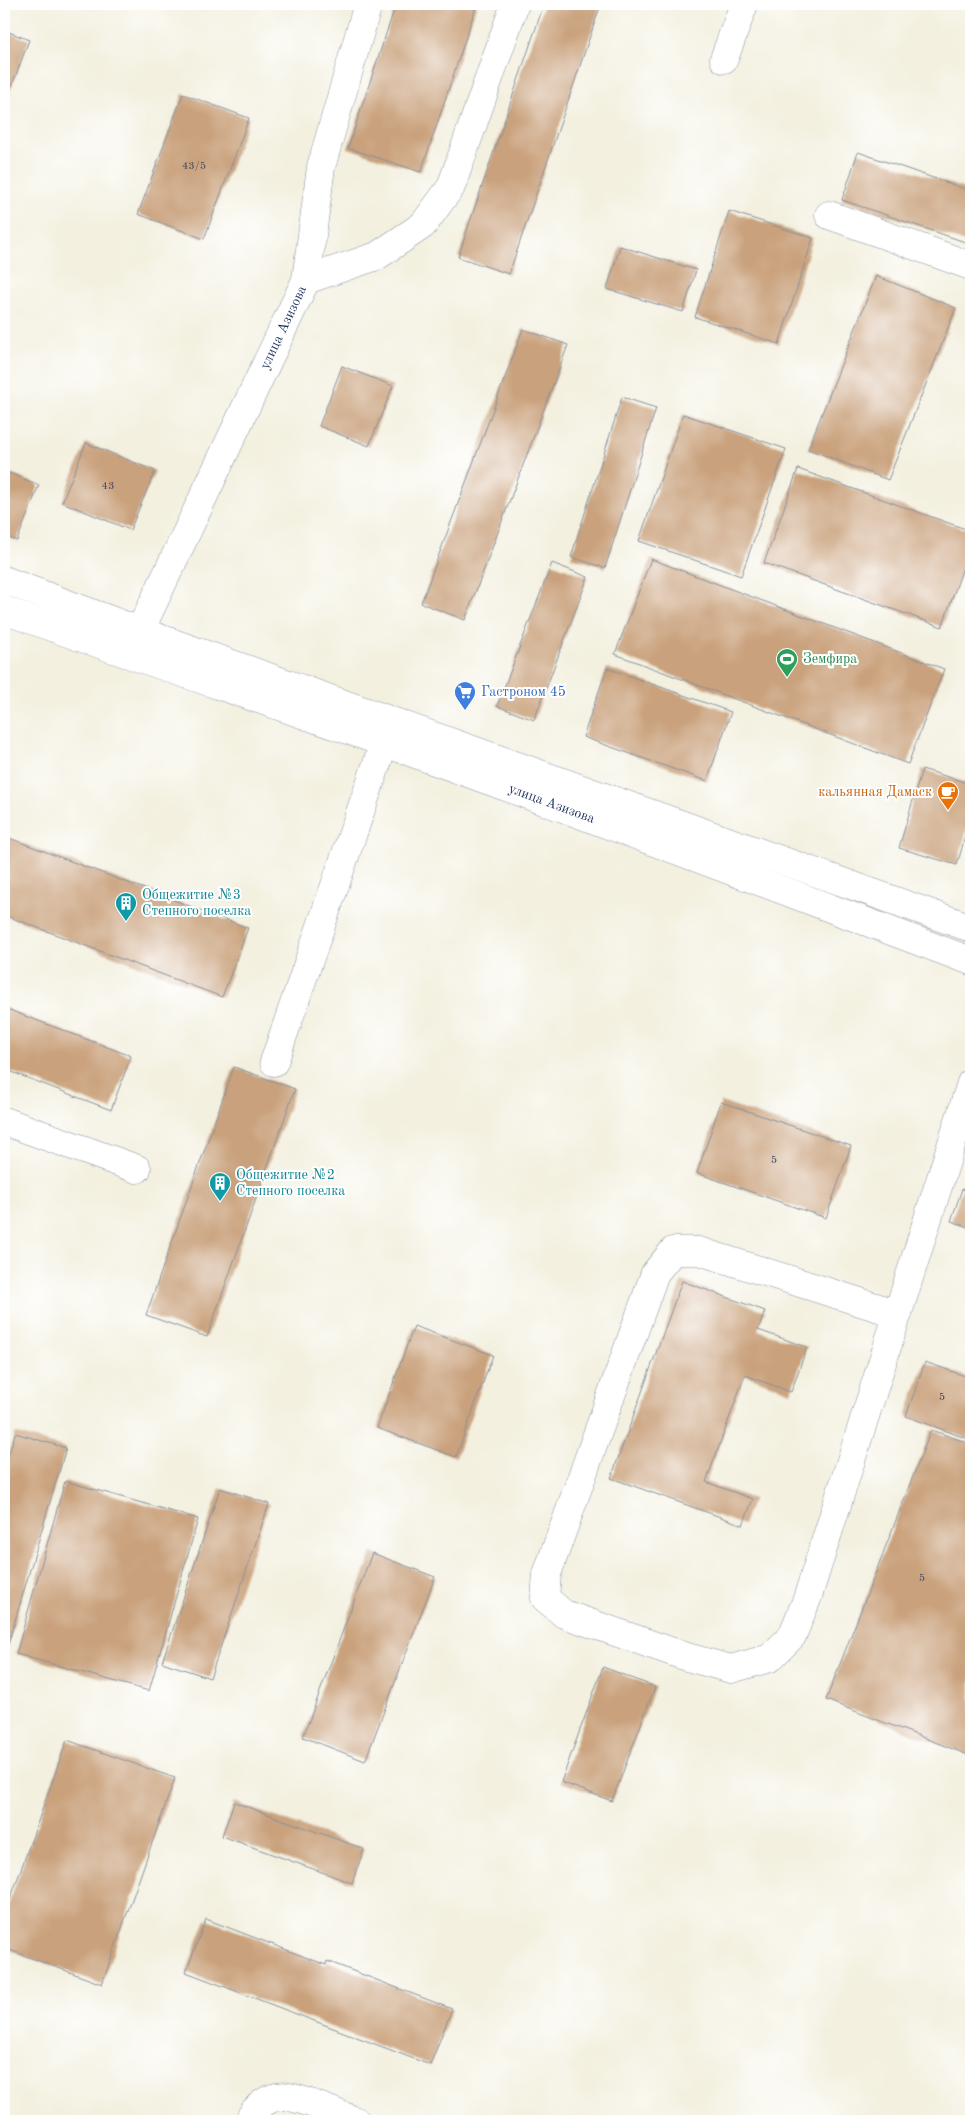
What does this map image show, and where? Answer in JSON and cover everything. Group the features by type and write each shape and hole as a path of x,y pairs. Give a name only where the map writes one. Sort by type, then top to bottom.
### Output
{"main road":[{"path":"306,280 321,167 368,4"},
{"name":"улица Азизова","path":"128,656 306,280 377,256 423,225 451,187 515,4"},
{"path":"724,59 744,4"},
{"path":"829,215 971,266"},
{"name":"улица Азизова","path":"4,580 140,631 971,928"},
{"name":"улица Азизова","path":"4,610 128,656 384,743 727,868 971,961"},
{"path":"274,1062 384,743"},
{"path":"898,1314 699,1251 672,1250 655,1273 547,1574 545,1598 564,1614 687,1657 731,1669 770,1658 792,1636 807,1598 898,1314 971,1083"},
{"path":"4,1121 137,1168"},
{"path":"249,2121 251,2114 268,2099 288,2096 356,2121"}],"building":[{"path":"396,4 477,4 421,172 348,148"},
{"path":"544,4 601,4 509,274 458,257"},
{"path":"4,30 29,40 4,107"},
{"path":"183,94 249,118 204,239 138,214"},
{"path":"858,152 971,191 971,234 968,243 842,200"},
{"path":"729,211 813,238 779,344 695,317"},
{"path":"620,246 696,270 683,312 607,289"},
{"path":"876,276 956,308 888,480 808,449"},
{"path":"523,329 568,345 465,620 421,603"},
{"path":"342,366 393,386 369,446 319,426"},
{"path":"622,397 656,408 605,568 571,557"},
{"path":"683,414 786,449 741,576 639,541"},
{"path":"86,443 155,471 130,530 62,502"},
{"path":"798,469 971,531 971,545 942,627 764,563"},
{"path":"4,471 39,485 17,541 4,536"},
{"path":"651,559 944,669 908,764 615,654"},
{"path":"552,563 588,577 534,720 497,706"},
{"path":"607,668 731,712 707,781 583,737"},
{"path":"922,769 971,784 971,816 957,865 899,848"},
{"name":"Общежитие №3 Степного поселка","path":"4,836 248,928 222,997 4,915"},
{"path":"4,1008 131,1056 111,1110 4,1069"},
{"name":"Общежитие №2 Степного поселка","path":"234,1067 295,1089 207,1337 146,1315"},
{"path":"721,1102 851,1146 826,1218 697,1173"},
{"path":"962,1189 971,1192 971,1228 951,1221"},
{"path":"682,1281 765,1311 758,1330 807,1347 791,1392 745,1375 706,1482 753,1499 743,1525 611,1478"},
{"path":"414,1326 493,1355 456,1457 377,1428"},
{"path":"925,1362 971,1378 971,1440 906,1416"},
{"path":"931,1430 971,1444 971,1756 826,1700"},
{"path":"15,1433 66,1448 4,1658 4,1471"},
{"path":"65,1481 198,1519 149,1691 16,1654"},
{"path":"220,1488 269,1504 210,1678 162,1662"},
{"path":"372,1553 435,1577 365,1761 303,1737"},
{"path":"603,1667 655,1687 612,1801 561,1782"},
{"path":"67,1740 175,1778 102,1984 4,1948 4,1917"},
{"path":"234,1802 364,1849 352,1883 222,1836"},
{"path":"206,1919 326,1965 327,1961 452,2009 430,2065 186,1972"}],"place":[{"name":"Земфира","path":"787,678"},
{"name":"Гастроном 45","path":"465,711"},
{"name":"кальянная Дамаск","path":"948,811"},
{"name":"Общежитие №3 Степного поселка","path":"126,922"},
{"name":"Общежитие №2 Степного поселка","path":"220,1202"}]}
